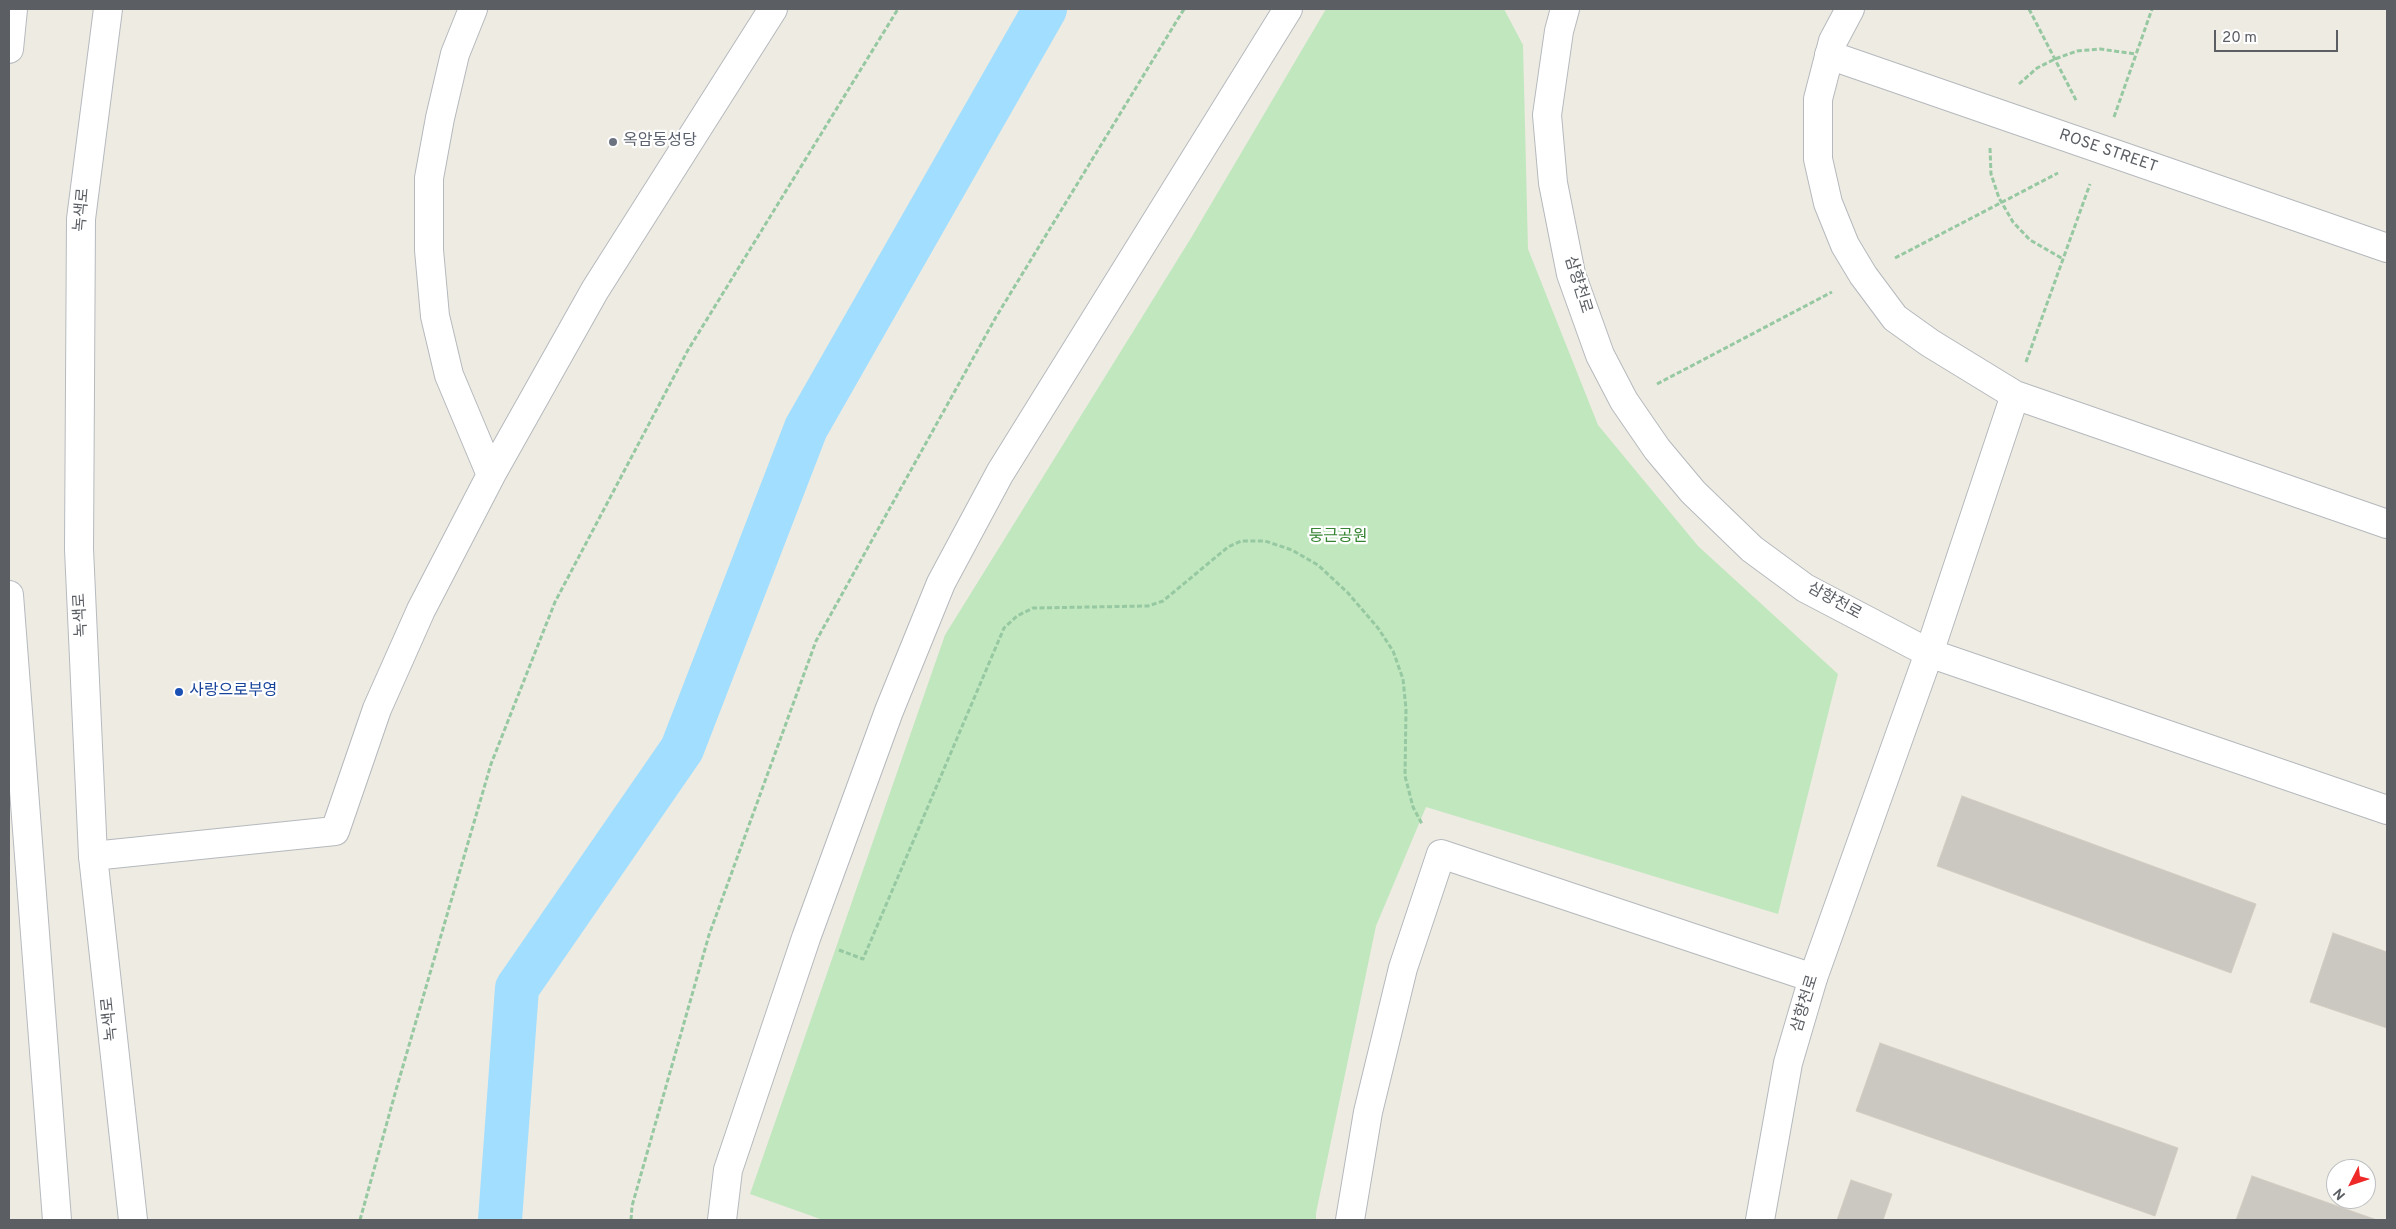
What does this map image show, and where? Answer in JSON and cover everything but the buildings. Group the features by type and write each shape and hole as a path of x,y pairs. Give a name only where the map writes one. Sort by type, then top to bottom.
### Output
{"street":[{"path":"9,50 13,9"},
{"name":"녹색로","path":"108,9 81,219 80,549 93,856 133,1220"},
{"path":"473,9 455,54 440,118 429,178 429,250 435,316 450,375 491,475"},
{"path":"93,856 335,830 381,700 421,610 491,475 595,290 773,9"},
{"path":"722,1220 728,1170 806,938 889,711 941,583 1000,473 1288,9"},
{"name":"삼향천로","path":"1565,9 1559,31 1547,115 1553,183 1570,274 1600,355 1624,401 1657,449 1693,492 1752,549 1805,588 1929,653 1813,978 1788,1063 1760,1220"},
{"path":"1850,9 1833,41 1818,99 1818,159 1828,203 1845,245 1863,275 1895,318 1930,343 2015,395 2387,524"},
{"name":"ROSE STREET","path":"1829,55 2387,248"},
{"path":"2015,395 1929,653 2387,810"},
{"path":"9,595 57,1220"},
{"path":"1350,1220 1368,1112 1398,987 1441,854 1813,978"}],"path":[{"path":"360,1220 491,764 555,602 688,350 898,9"},
{"path":"631,1220 632,1206 709,935 816,641 996,317 1184,9"},
{"path":"2029,9 2102,150"},
{"path":"2015,395 2152,9"},
{"path":"1624,401 2102,150"},
{"path":"806,938 863,959 1004,628 1017,616 1033,608 1134,606 1163,601 1228,547 1241,541 1265,541 1292,550 1318,564 1348,594 1393,651 1403,679 1406,709 1405,776 1413,807 1441,854"}],"green space":[{"name":"둥근공원","path":"1326,9 1504,9 1523,45 1528,249 1598,425 1698,546 1838,674 1778,914 1426,807 1376,926 1316,1220 823,1220 750,1194 945,635 1191,238"}],"waterway":[{"path":"500,1220 517,988 682,749 806,428 1045,9"}],"place":[{"name":"옥암동성당","path":"613,142"},
{"name":"사랑으로부영","path":"179,692"}]}
